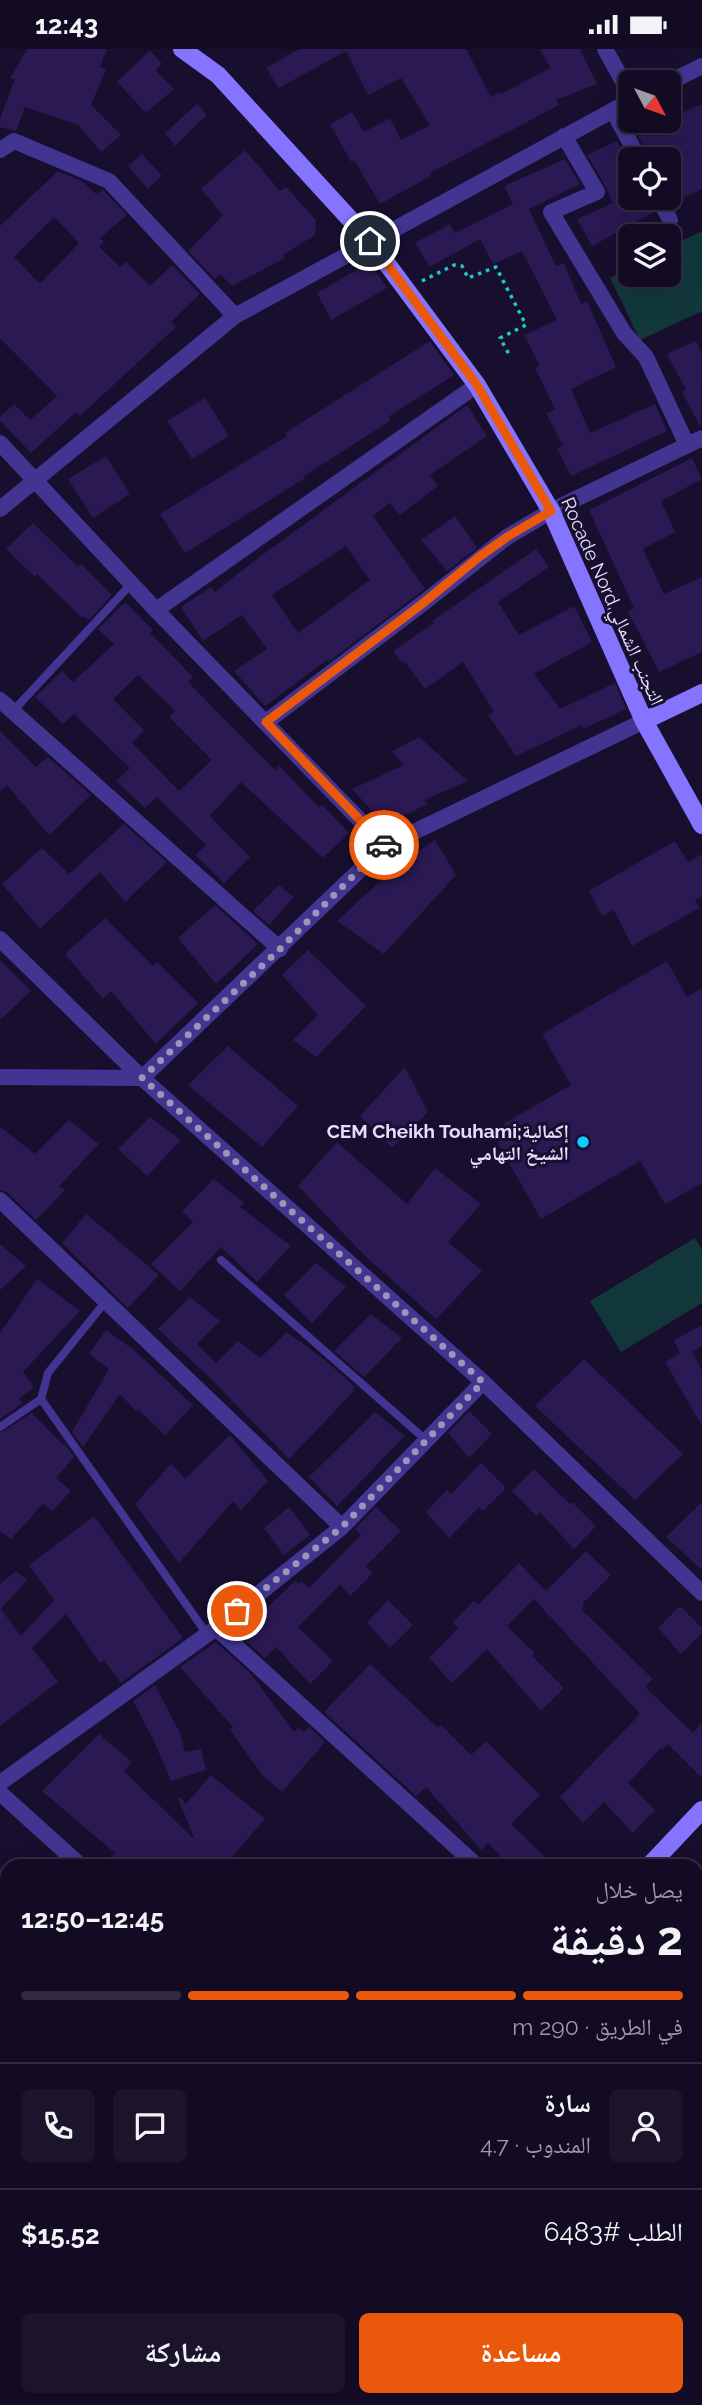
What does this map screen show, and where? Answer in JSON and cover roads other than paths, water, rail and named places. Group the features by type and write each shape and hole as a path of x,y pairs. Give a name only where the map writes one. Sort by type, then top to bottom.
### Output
{"main road":[{"name":"Rocade Nord,التجنب الشمالي","path":"182,49 218,75 370,241 477,385 551,511 644,722 702,825"},
{"path":"644,722 702,693"},
{"path":"656,1859 702,1810"}],"street":[{"path":"605,49 618,72"},
{"path":"681,76 702,66"},
{"path":"0,509 235,316 618,108"},
{"path":"613,111 632,147"},
{"path":"564,136 597,192 551,212 624,333 646,357 687,445"},
{"path":"0,150 14,141 109,181 235,316"},
{"path":"665,210 670,220"},
{"path":"156,610 477,385"},
{"path":"266,722 507,537 551,511 702,438"},
{"path":"0,443 131,584 385,846"},
{"path":"0,700 280,949"},
{"path":"0,1077 142,1078 385,846 644,722"},
{"path":"0,939 142,1078 483,1382 702,1593"},
{"path":"0,1200 342,1527"},
{"path":"0,1783 211,1631 342,1527 483,1382"},
{"path":"211,1631 469,1859"},
{"path":"0,1793 73,1859"}],"lane":[{"path":"13,711 131,584"},
{"path":"221,1260 426,1440"},
{"path":"0,1427 41,1399 48,1373 106,1301"},
{"path":"41,1399 211,1631"}],"place":[{"name":"CEM Cheikh Touhami;إكمالية الشيخ التهامي","path":"583,1142"}]}
